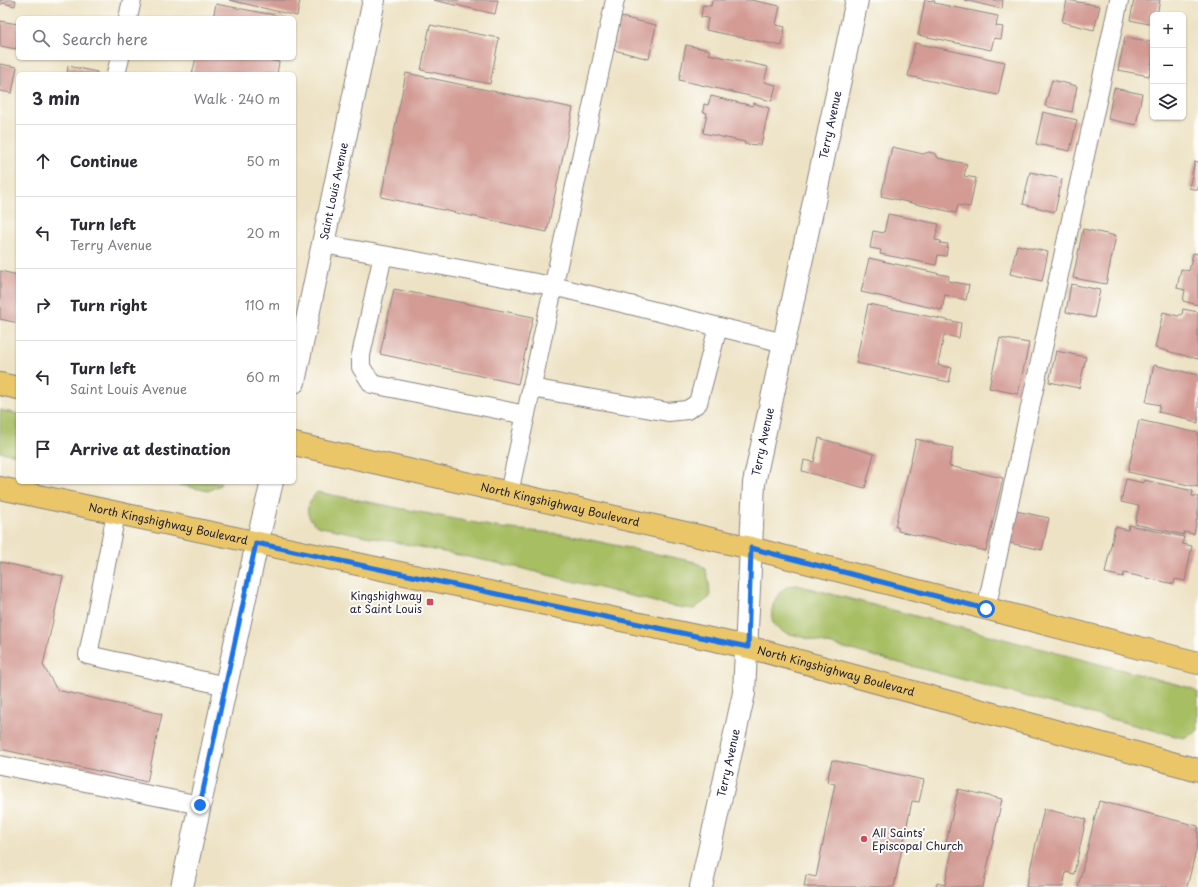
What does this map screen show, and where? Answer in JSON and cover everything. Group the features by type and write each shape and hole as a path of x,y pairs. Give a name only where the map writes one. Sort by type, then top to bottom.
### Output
{"main road":[{"path":"0,384 16,388"},
{"name":"North Kingshighway Boulevard","path":"296,444 751,548 1198,663"},
{"name":"North Kingshighway Boulevard","path":"0,488 116,514 748,647 1198,770"}],"street":[{"name":"Saint Louis Avenue","path":"296,372 374,0"},
{"name":"Terry Avenue","path":"702,887 744,693 748,647 754,483 857,0"},
{"path":"182,887 256,543 271,484"}],"lane":[{"path":"128,16 132,0"},
{"path":"509,493 615,0"},
{"path":"986,609 1119,0"},
{"path":"116,72 120,60"},
{"path":"322,244 553,286 784,343"},
{"path":"383,255 361,355 361,368 372,384 526,415"},
{"path":"531,388 668,412 687,410 698,403 718,327"},
{"path":"116,514 88,655 226,686"},
{"path":"0,764 200,805"}],"green space":[{"path":"0,410 16,414 16,455 0,452"},
{"path":"176,484 220,484 208,491"},
{"path":"317,492 501,528 562,534 695,562 705,568 709,581 710,597 694,609 671,606 512,566 317,526 308,514 308,506"},
{"path":"797,585 1191,688 1198,693 1198,730 1195,733 1183,738 783,632 775,626 772,610 776,599 783,590 789,586"}],"building":[{"path":"0,0 16,0 15,6 3,3 0,5"},
{"path":"229,0 300,0 297,16"},
{"path":"433,0 498,0 495,14"},
{"path":"712,0 751,0 780,6 776,25 785,27 782,46 706,30 708,18 701,17 703,5 711,6"},
{"path":"925,0 998,16 996,26 1003,27 1001,39 994,38 991,50 918,35"},
{"path":"964,0 1003,0 1002,9"},
{"path":"1067,0 1100,6 1094,30 1062,22"},
{"path":"1134,0 1160,0 1158,12 1150,12 1150,24 1130,20"},
{"path":"216,4 279,16 213,16"},
{"path":"621,17 656,25 649,59 614,50"},
{"path":"0,21 16,24 16,49 0,46"},
{"path":"430,25 499,38 490,84 421,70"},
{"path":"1125,37 1150,41 1149,76 1118,70"},
{"path":"915,43 1005,62 998,95 908,76"},
{"path":"686,45 710,50 708,54 768,67 764,82 776,85 772,101 679,80"},
{"path":"196,60 268,60 279,62 277,72 192,72"},
{"path":"0,64 17,67 12,93 0,91"},
{"path":"68,66 97,72 67,72"},
{"path":"406,73 573,108 547,232 381,197"},
{"path":"1052,80 1077,86 1072,112 1045,106"},
{"path":"1114,88 1142,94 1136,125 1108,119"},
{"path":"711,96 753,106 753,103 769,108 761,145 744,144 745,142 703,133 707,113 703,112 704,104 708,105"},
{"path":"1043,112 1077,120 1070,151 1036,144"},
{"path":"892,147 923,154 929,152 936,154 938,158 967,164 964,176 976,178 970,207 958,205 956,213 881,196"},
{"path":"1195,161 1198,162 1198,190 1189,188"},
{"path":"1030,172 1062,179 1055,212 1023,204"},
{"path":"888,214 939,224 935,240 941,241 940,243 948,244 946,256 938,255 936,265 880,254 881,250 870,248 873,231 884,233"},
{"path":"1083,229 1116,236 1106,284 1073,278"},
{"path":"1017,245 1048,252 1042,281 1010,274"},
{"path":"1193,253 1198,254 1198,305 1183,301 1185,290 1177,288 1181,269 1189,271"},
{"path":"869,258 949,276 948,281 969,285 966,300 945,295 942,310 861,292"},
{"path":"0,271 16,275 16,323 0,319"},
{"path":"1071,284 1100,290 1094,318 1066,312"},
{"path":"394,289 533,317 518,384 380,354"},
{"path":"868,304 961,323 959,338 944,335 938,365 952,368 949,382 856,363"},
{"path":"1183,309 1198,312 1198,359 1155,348 1163,312 1178,316 1182,314"},
{"path":"1000,338 1029,343 1018,394 989,388"},
{"path":"1056,351 1086,357 1079,388 1049,382"},
{"path":"1154,365 1198,375 1198,423 1189,421 1189,419 1158,412 1160,405 1146,402"},
{"path":"1139,420 1198,433 1198,487 1128,472"},
{"path":"819,438 874,454 865,488 802,471 804,460 814,462"},
{"path":"916,439 953,448 949,466 1003,478 986,551 898,531 898,527 895,527"},
{"path":"1126,479 1144,483 1144,480 1193,491 1192,496 1198,497 1198,513 1194,534 1184,532 1184,535 1135,524 1139,506 1121,502"},
{"path":"1016,511 1049,518 1042,550 1009,543"},
{"path":"1129,525 1184,537 1182,544 1192,546 1185,581 1175,579 1174,584 1124,573 1123,577 1105,573 1115,527 1128,530"},
{"path":"0,562 63,576 43,665 57,690 162,714 147,782 0,749"},
{"name":"All Saints' Episcopal Church","path":"832,760 924,780 919,802 912,801 894,887 804,887 806,875 816,877 835,784 827,782"},
{"path":"958,789 1002,799 983,887 936,887 937,883 945,885 952,850 945,848"},
{"path":"1099,801 1198,826 1198,842 1187,887 1078,887"},
{"path":"1044,809 1086,819 1074,874 1066,872 1063,887 1026,887"}],"place":[{"name":"Kingshighway at Saint Louis","path":"430,602"},
{"name":"All Saints' Episcopal Church","path":"864,839"}],"route":[{"path":"200,805 256,543 748,647 751,548 986,609"}]}
